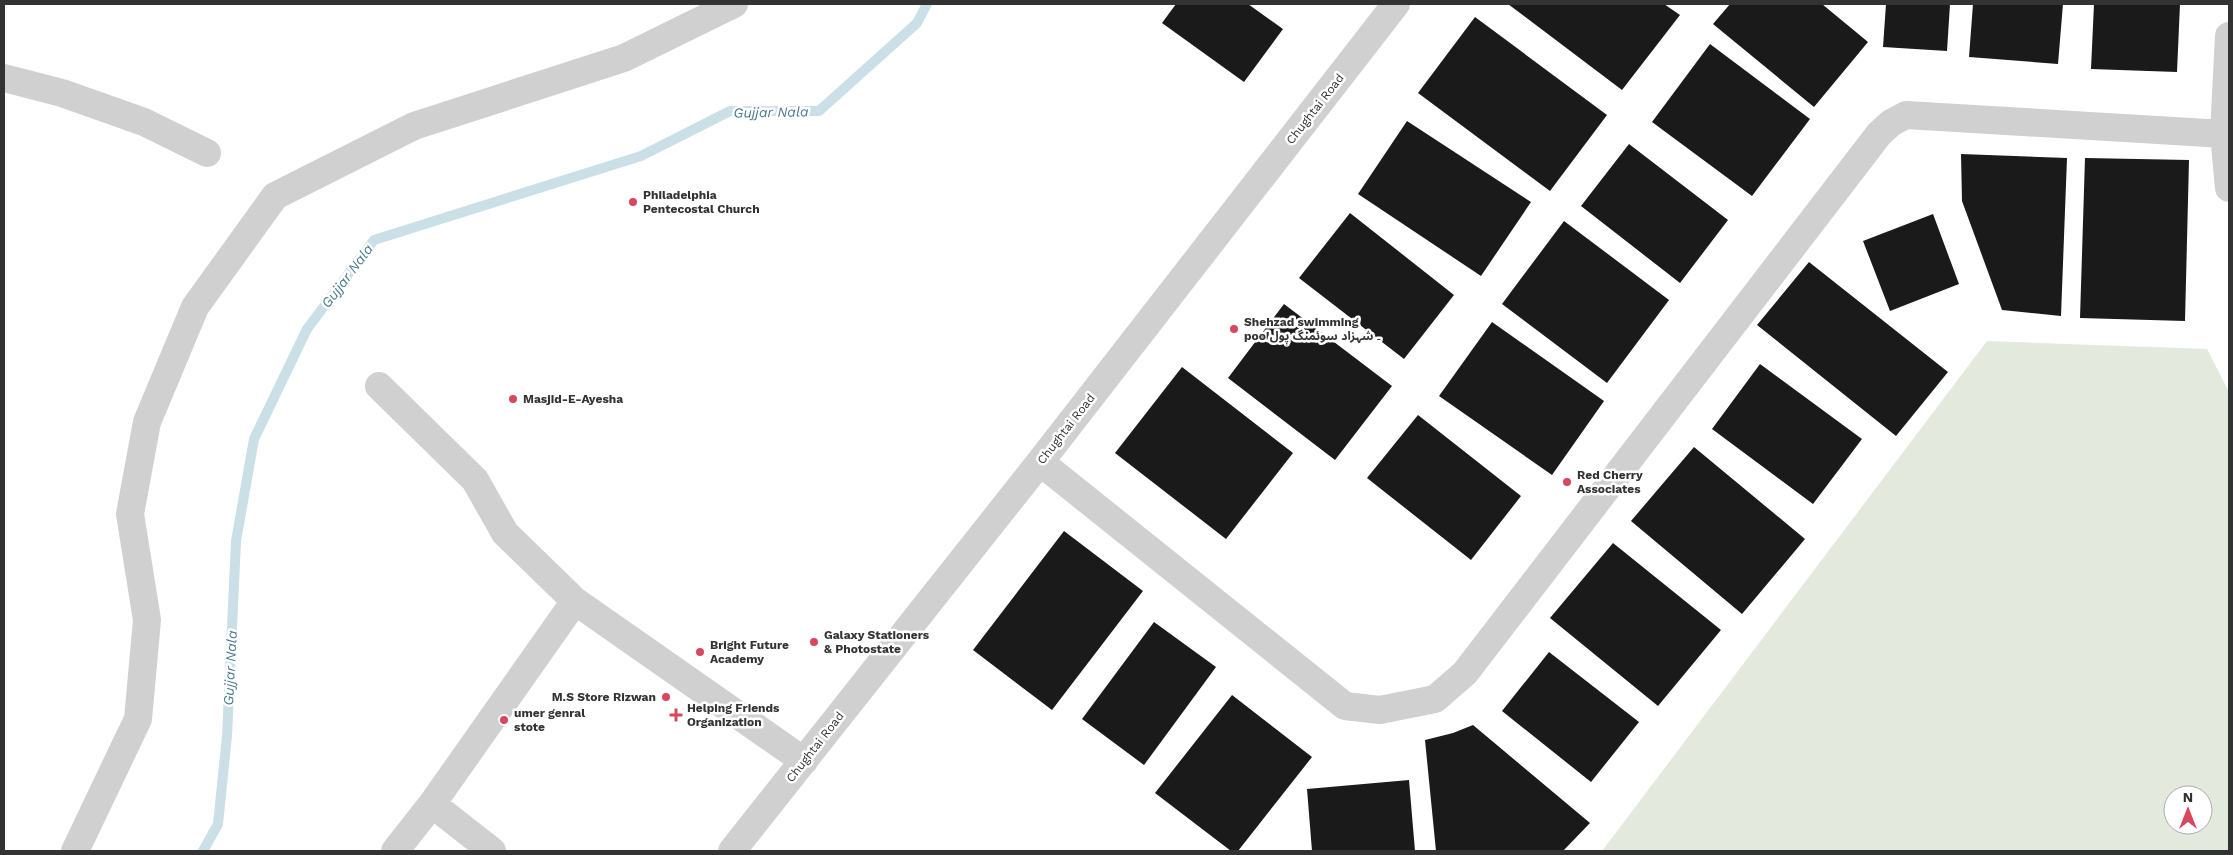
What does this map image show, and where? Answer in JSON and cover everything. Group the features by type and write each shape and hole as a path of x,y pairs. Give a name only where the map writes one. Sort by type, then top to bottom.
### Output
{"street":[{"path":"75,851 138,719 147,620 130,514 147,422 195,306 275,196 414,126 624,58 734,4"},
{"name":"Chughtai Road","path":"732,851 1040,462 1396,4"},
{"path":"2229,36 2224,134 2229,188"},
{"path":"4,78 62,93 144,122 207,153"},
{"path":"1040,462 1345,706 1380,710 1435,699 1465,673 1866,150 1891,123 1906,115 2224,134"},
{"path":"379,386 475,480 505,533 575,601 804,761"},
{"path":"395,851 432,804 575,601"},
{"path":"432,804 492,851"}],"shaded area":[{"path":"1987,341 2207,349 2229,392 2229,851 1602,851"}],"building":[{"path":"1176,4 1248,4 1283,29 1244,82 1162,23"},
{"path":"1508,4 1664,4 1680,15 1622,90"},
{"path":"1730,4 1822,4 1868,42 1814,107 1713,24"},
{"path":"1886,4 1950,4 1947,51 1883,47"},
{"path":"1973,4 2063,4 2058,64 1969,57"},
{"path":"2094,4 2180,4 2177,72 2091,69"},
{"path":"1475,17 1607,115 1550,191 1418,93"},
{"path":"1710,44 1810,119 1752,196 1652,122"},
{"path":"1407,121 1531,202 1481,276 1358,194"},
{"path":"1629,144 1728,220 1680,283 1581,206"},
{"path":"1961,154 2067,158 2061,316 2002,310 1962,201"},
{"path":"2085,158 2189,160 2185,321 2080,318"},
{"path":"1350,213 1454,295 1404,359 1299,278"},
{"path":"1933,214 1959,284 1890,311 1863,241"},
{"path":"1564,221 1669,300 1607,383 1502,304"},
{"path":"1809,262 1948,372 1896,436 1757,325"},
{"path":"1284,304 1392,386 1335,460 1228,378"},
{"path":"1492,322 1604,401 1552,475 1439,396"},
{"path":"1760,364 1862,439 1813,504 1712,429"},
{"path":"1182,367 1293,453 1226,539 1115,453"},
{"path":"1418,415 1521,496 1471,560 1367,478"},
{"path":"1694,447 1805,539 1742,614 1631,521"},
{"path":"1064,531 1143,591 1052,710 973,650"},
{"path":"1613,543 1721,630 1658,706 1550,618"},
{"path":"1154,622 1216,667 1144,765 1082,719"},
{"path":"1549,652 1639,722 1591,782 1502,711"},
{"path":"1232,695 1312,757 1238,851 1231,851 1155,793"},
{"path":"1473,725 1590,823 1563,851 1436,851 1425,740 1453,733"},
{"path":"1409,780 1415,851 1312,851 1307,789"}],"waterway":[{"name":"Gujjar Nala","path":"203,851 218,824 227,736 236,541 254,439 307,329 374,240 641,156 730,111 819,111 917,23 927,4"}],"place":[{"name":"Philadelphia Pentecostal Church","path":"633,202"},
{"name":"Shehzad swimming pool۔ شہزاد سوئمنگ پول","path":"1234,329"},
{"name":"Masjid-E-Ayesha","path":"513,399"},
{"name":"Red Cherry Associates","path":"1567,482"},
{"name":"Galaxy Stationers & Photostate","path":"814,642"},
{"name":"Bright Future Academy","path":"700,652"},
{"name":"M.S Store Rizwan","path":"666,697"},
{"name":"Helping Friends Organization","path":"676,715"},
{"name":"umer genral stote","path":"504,720"}]}
